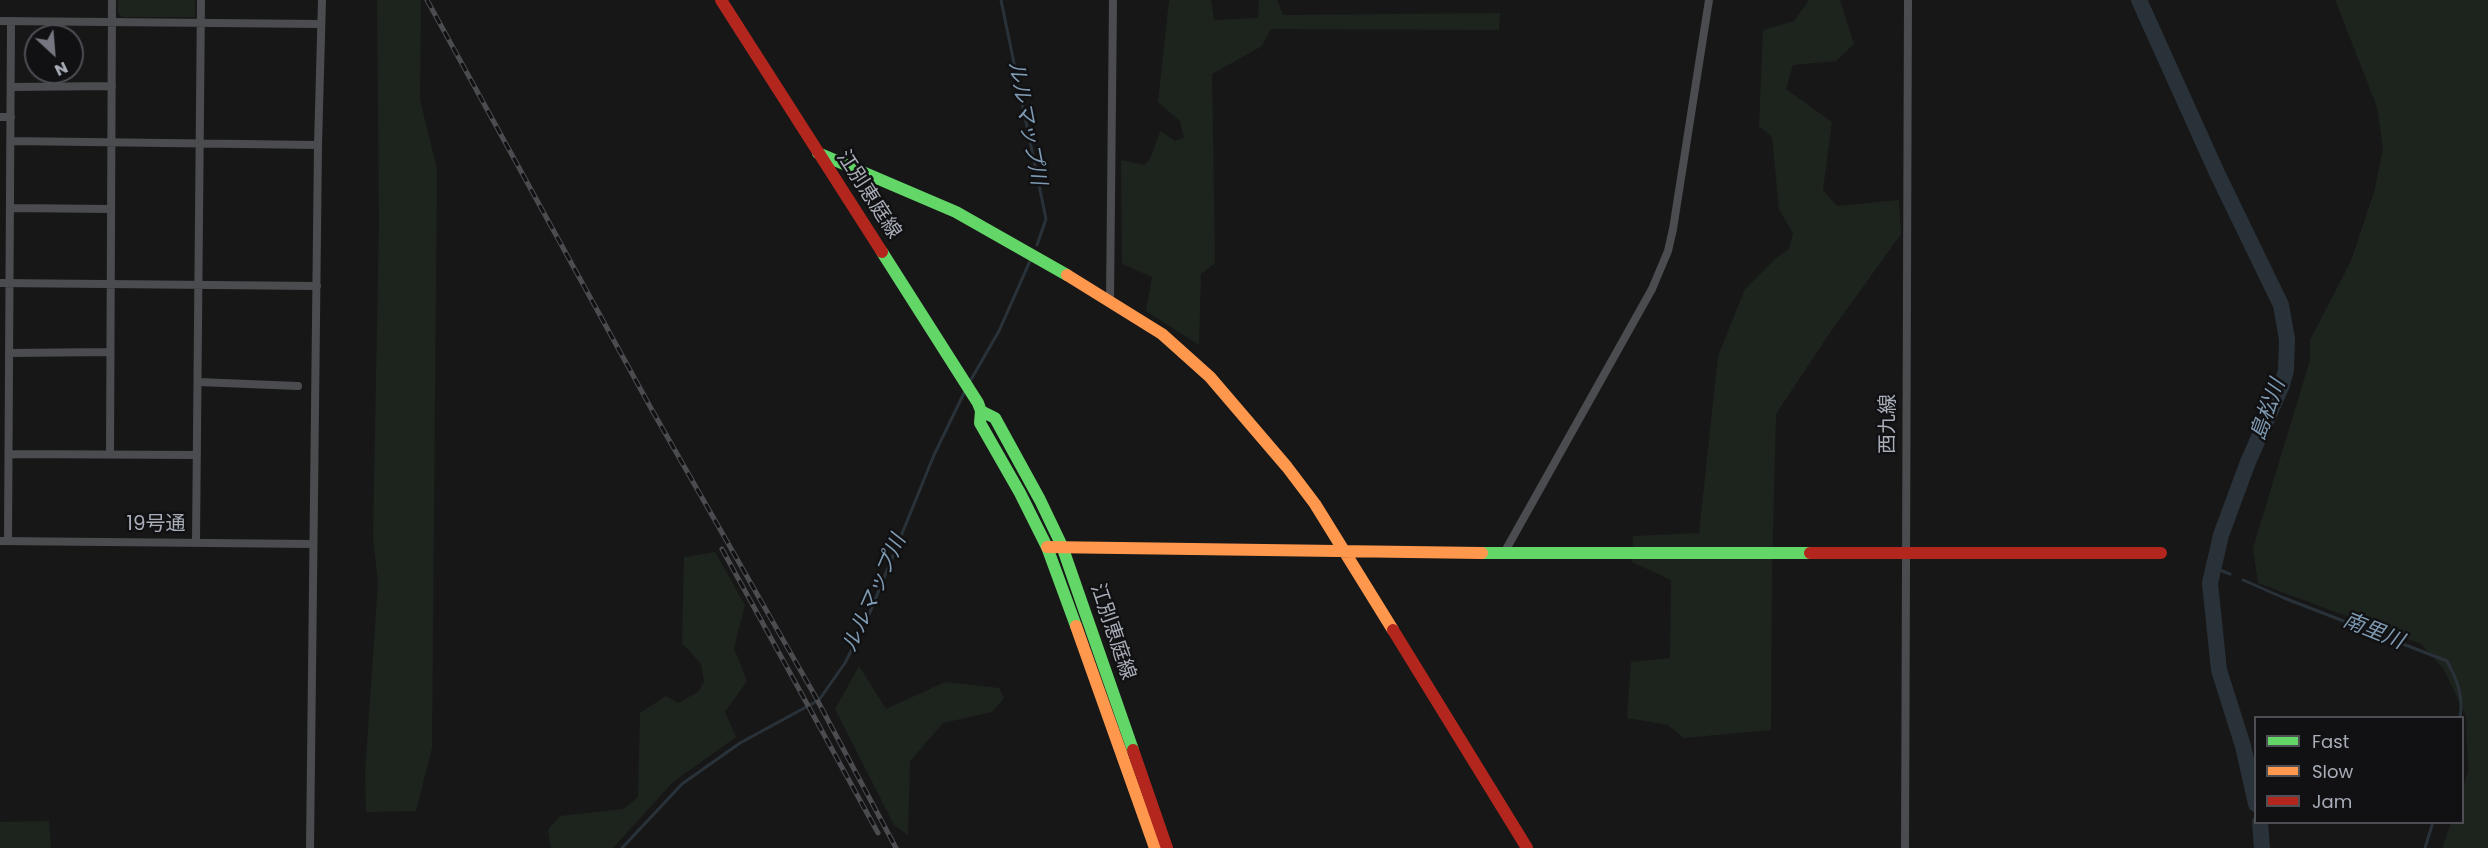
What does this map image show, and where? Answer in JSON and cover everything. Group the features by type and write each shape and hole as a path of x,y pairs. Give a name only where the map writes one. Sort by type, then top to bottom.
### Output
{"street":[{"path":"110,454 112,0"},
{"path":"196,542 201,0"},
{"path":"309,848 322,0"},
{"name":"江別恵庭線","path":"721,0 980,407 995,418 1040,500 1062,546 1167,848"},
{"path":"1110,300 1113,0"},
{"path":"1504,553 1652,289 1668,251 1709,0"},
{"name":"西九線","path":"1905,848 1908,0"},
{"path":"0,21 321,24"},
{"path":"4,541 9,454 9,353 5,284 10,208 11,21"},
{"path":"11,87 112,86"},
{"path":"0,117 10,117"},
{"path":"10,141 318,144"},
{"path":"818,153 956,212 1110,300 1162,334 1210,377 1287,467 1315,504 1527,848"},
{"path":"10,208 111,209"},
{"path":"5,284 317,286"},
{"path":"9,353 110,352"},
{"path":"198,382 298,386"},
{"name":"江別恵庭線","path":"980,407 980,423 1020,492 1047,547 1155,848"},
{"path":"9,454 197,455"},
{"name":"19号通","path":"4,541 313,544"},
{"path":"1047,547 1504,553 2161,552"}],"shaded area":[{"path":"118,0 195,0 195,17 122,17 118,12"},
{"path":"377,0 421,0 420,100 437,169 432,748 416,811 366,812 365,774 378,582 373,537 379,222"},
{"path":"1169,0 1211,0 1214,20 1258,18 1259,0 1277,0 1283,15 1500,13 1499,30 1271,29 1262,46 1212,74 1215,263 1201,274 1199,345 1146,311 1152,277 1122,264 1121,160 1144,165 1150,158 1161,131 1175,141 1184,138 1180,121 1158,102"},
{"path":"1809,0 1840,0 1854,44 1836,61 1793,65 1786,89 1832,122 1823,190 1837,206 1899,200 1901,234 1827,337 1776,414 1771,730 1684,738 1668,725 1627,718 1631,662 1670,658 1671,580 1632,562 1633,536 1699,533 1718,356 1745,289 1776,258 1789,249 1793,233 1779,210 1772,137 1759,126 1763,30 1794,21"},
{"path":"2335,0 2488,0 2488,848 2442,848 2451,824 2464,824 2464,785 2468,771 2466,716 2443,668 2421,644 2258,583 2253,548 2310,360 2310,340 2351,261 2374,192 2383,149 2377,107"},
{"path":"715,552 745,605 734,648 747,681 725,712 736,737 673,782 613,848 551,848 548,830 560,816 624,809 638,797 640,713 666,696 678,703 698,692 704,682 701,664 682,643 684,557"},
{"path":"859,666 886,709 945,682 999,688 1004,698 992,712 943,723 910,761 908,835 894,825 835,709"},
{"path":"49,821 51,848 0,848 0,822"}],"waterway":[{"name":"ルルマップ川","path":"1001,0 1046,219 1037,245"},
{"name":"島松川","path":"2139,0 2217,173 2281,305 2287,339 2286,370 2282,385 2248,462 2221,535 2210,583 2219,670 2243,746 2254,795"},
{"name":"ルルマップ川","path":"969,383 999,331 1030,261"},
{"name":"ルルマップ川","path":"622,848 682,784 740,743 819,700 845,663 866,622 934,455 965,391"},
{"name":"南里川","path":"2212,567 2230,574"},
{"name":"南里川","path":"2243,580 2447,661 2459,688 2460,716"},
{"name":"島松川","path":"2260,824 2262,848"},
{"name":"南里川","path":"2425,848 2432,824"}],"railway":[{"path":"427,0 652,410 814,694 896,848"},
{"path":"722,549 878,833"}],"traffic: fast":[{"path":"818,153 956,212 1067,275"},
{"path":"882,252 978,403 981,411 980,423 1020,493 1047,547 1076,626"},
{"path":"981,411 995,418 1040,500 1062,546 1133,750"},
{"path":"1482,553 1810,553"}],"traffic: slow":[{"path":"1067,275 1162,334 1210,377 1287,467 1315,504 1393,630"},
{"path":"1047,547 1482,553"},
{"path":"1076,626 1155,848"}],"traffic: jam":[{"path":"721,0 882,252"},
{"path":"1810,553 2161,553"},
{"path":"1393,630 1527,848"},
{"path":"1133,750 1167,848"}]}
